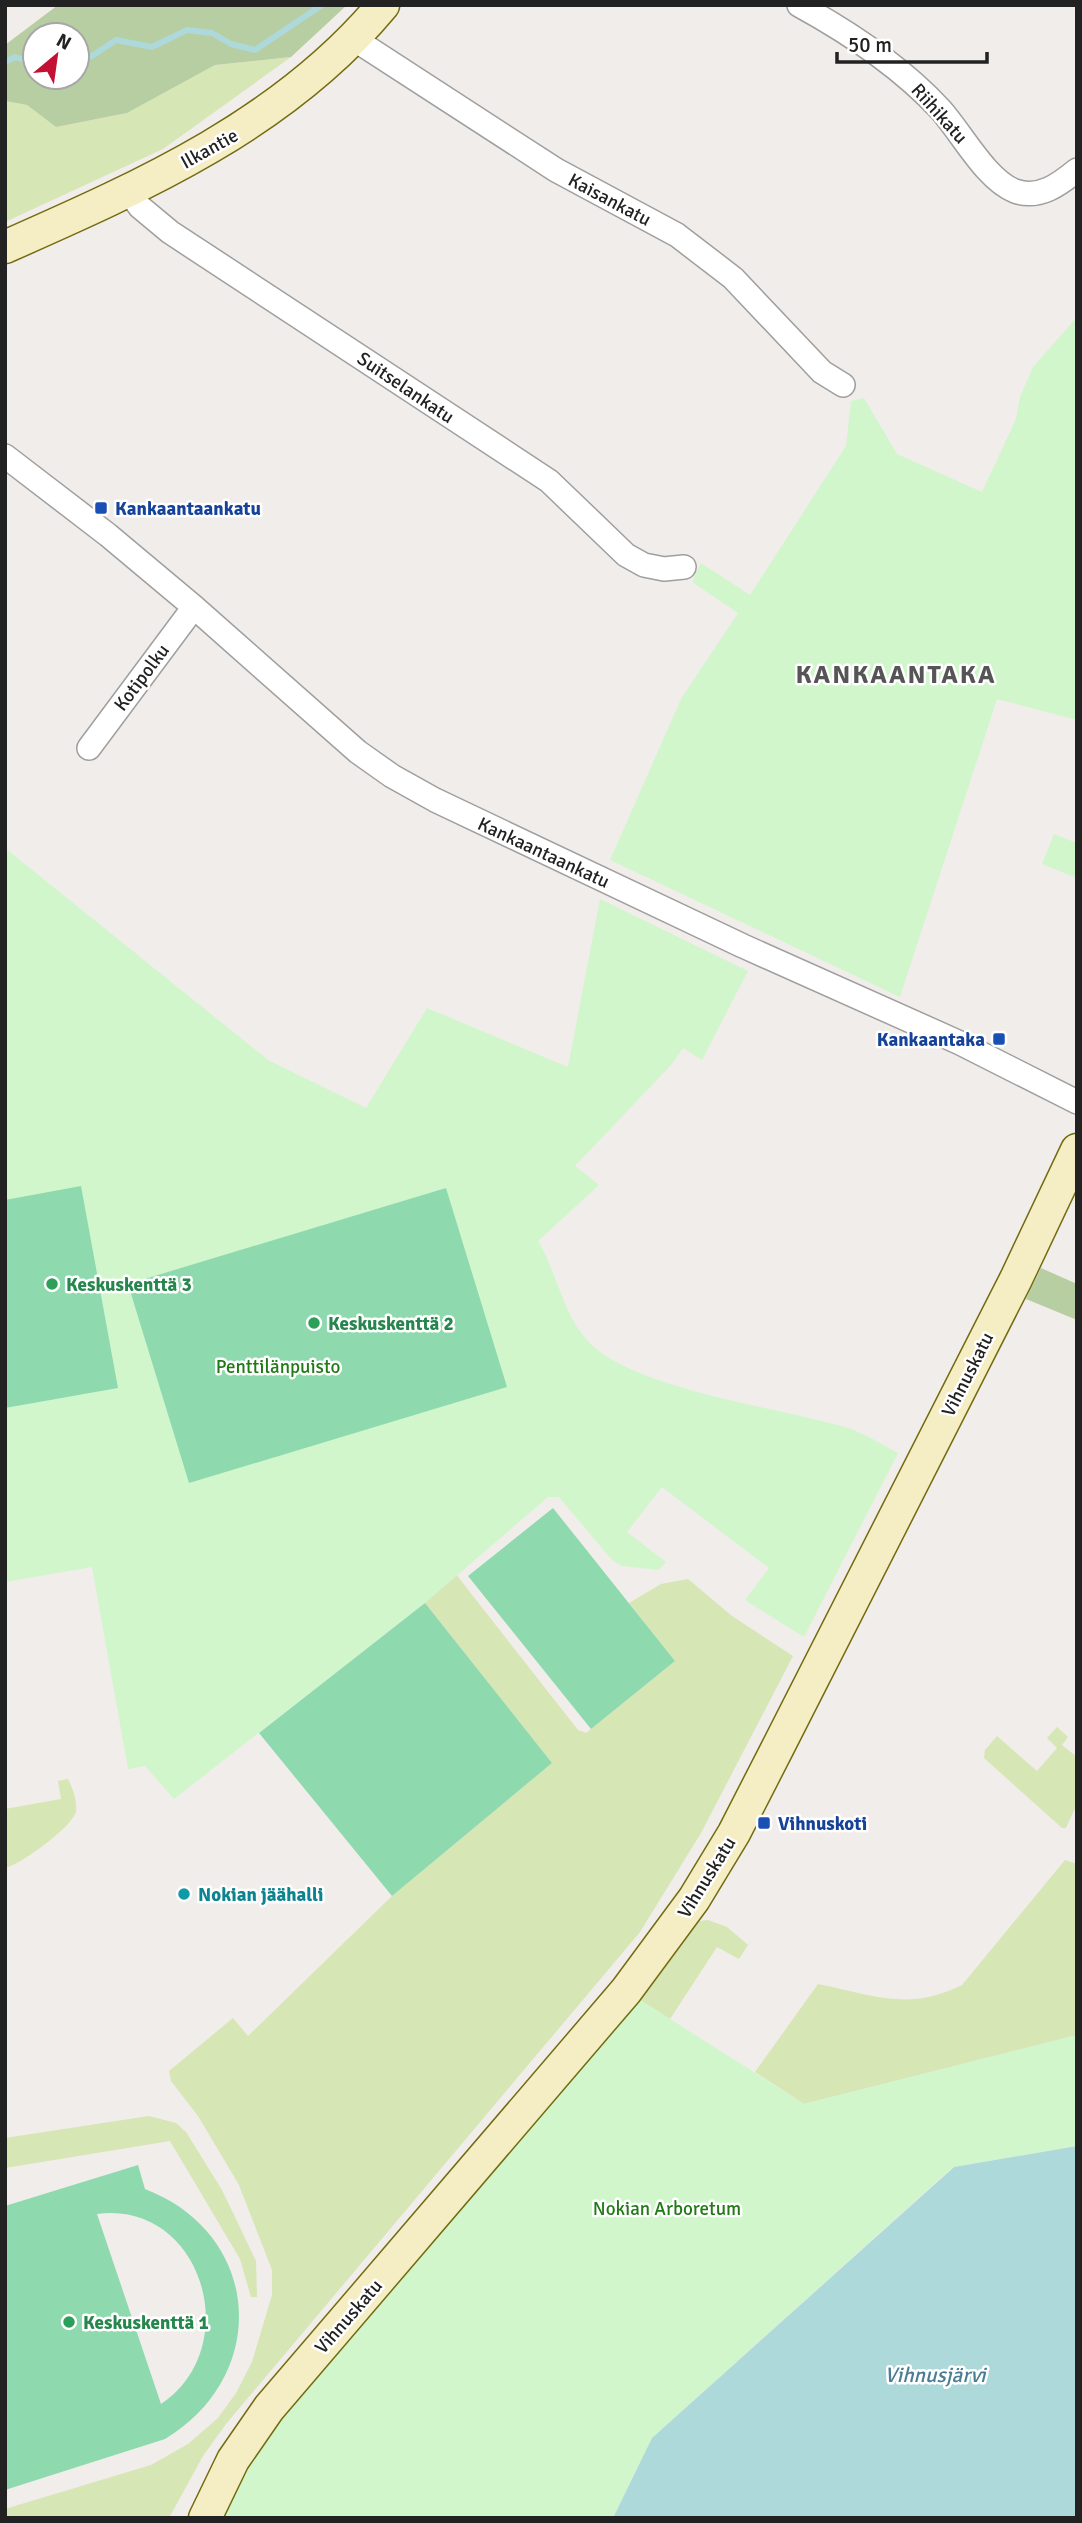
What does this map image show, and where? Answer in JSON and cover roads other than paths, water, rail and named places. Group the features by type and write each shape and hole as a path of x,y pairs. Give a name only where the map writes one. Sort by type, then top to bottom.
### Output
{"street":[{"name":"Ilkantie","path":"5,247 129,192 241,130 301,88 354,40 383,5"},
{"name":"Riihikatu","path":"799,5 827,20 904,75 940,110 1003,185 1018,192 1037,192 1057,187 1077,170"},
{"name":"Kaisankatu","path":"354,40 556,170 677,235 733,278 822,372 843,385"},
{"name":"Suitselankatu","path":"129,192 140,207 170,232 549,481 626,555 645,565 664,569 684,567"},
{"name":"Kankaantaankatu","path":"5,456 194,607 358,752 392,776 435,800 743,946 960,1043 1077,1102"},
{"name":"Kotipolku","path":"89,748 194,607"},
{"name":"Vihnuskatu","path":"205,2518 233,2460 269,2408 626,1991 694,1899 745,1812 1016,1279 1077,1150"}],"water":[{"name":"Vihnusjärvi","path":"1077,2146 1077,2518 613,2518 652,2438 954,2167"}],"waterway":[{"path":"91,56 116,40 152,47 187,30 212,33 231,44 255,50 322,5"},
{"path":"5,62 15,57 21,59"}],"place":[{"name":"Kankaantaankatu","path":"101,508"},
{"name":"Kankaantaka","path":"999,1039"},
{"name":"Keskuskenttä 3","path":"52,1284"},
{"name":"Keskuskenttä 2","path":"314,1323"},
{"name":"Vihnuskoti","path":"764,1823"},
{"name":"Nokian jäähalli","path":"184,1894"},
{"name":"Keskuskenttä 1","path":"69,2322"}],"district":[{"name":"KANKAANTAKA","path":"896,674"}],"park label":[{"name":"Penttilänpuisto","path":"278,1366"},
{"name":"Nokian Arboretum","path":"667,2208"}]}
